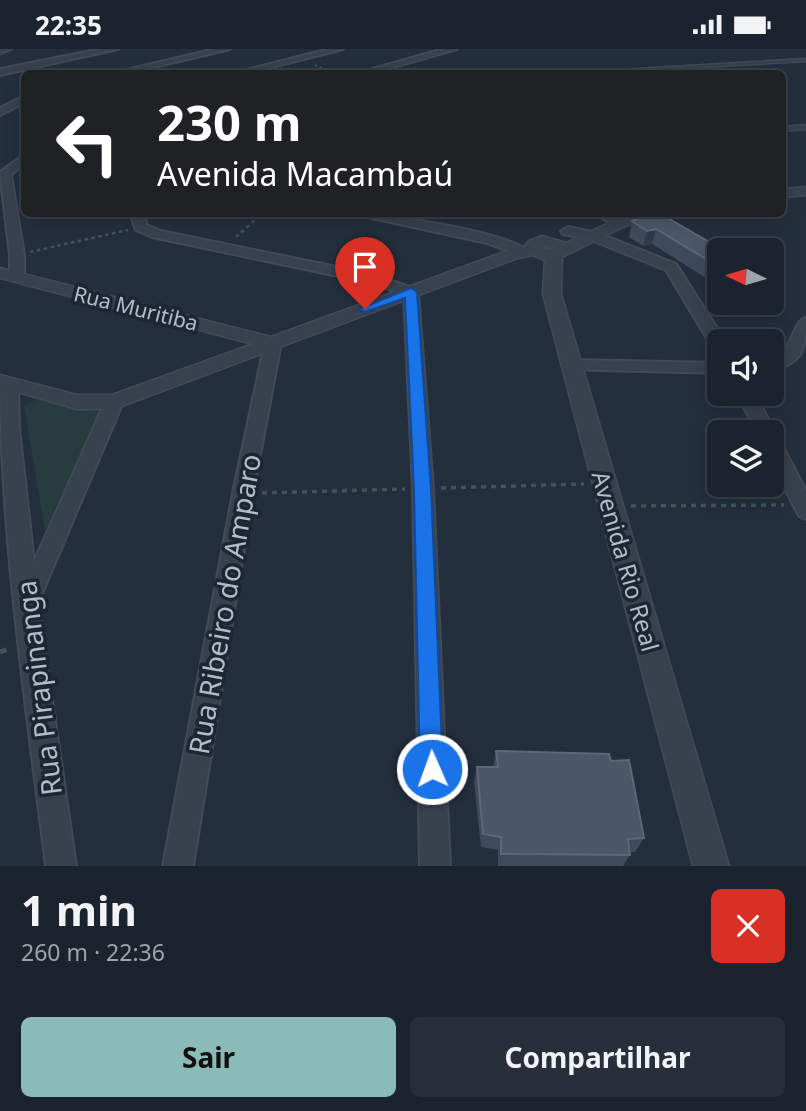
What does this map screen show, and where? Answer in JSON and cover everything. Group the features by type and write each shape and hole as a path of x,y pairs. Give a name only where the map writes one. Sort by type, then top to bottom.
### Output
{"street":[{"path":"0,50 7,49"},
{"path":"0,72 114,49"},
{"path":"129,70 190,53 226,49"},
{"path":"279,64 296,49"},
{"path":"253,70 339,49"},
{"path":"384,70 453,49"},
{"path":"287,56 307,57"},
{"path":"0,111 21,100"},
{"path":"9,275 17,255 5,204 3,176 21,159"},
{"path":"786,193 806,191"},
{"path":"786,203 806,201"},
{"path":"375,217 543,250 568,231 597,217"},
{"path":"609,217 620,223"},
{"path":"5,382 77,402 114,401 411,292 593,236 640,217"},
{"path":"138,220 158,234 371,278 411,292"},
{"path":"568,231 593,236 671,267 709,329"},
{"name":"Avenida Rio Real","path":"543,250 571,365 711,866"},
{"name":"Rua Muritiba","path":"9,275 273,342"},
{"path":"411,292 423,489 435,866"},
{"path":"784,361 795,352 806,323"},
{"name":"Rua Ribeiro do Amparo","path":"178,866 243,493 273,342"},
{"path":"571,365 707,368"},
{"name":"Rua Pirapinanga","path":"5,382 30,641 61,866"},
{"path":"27,601 114,401"},
{"path":"784,467 805,508"}],"lane":[{"path":"638,70 806,60"},
{"path":"786,129 806,127"}],"path":[{"path":"224,248 259,217"},
{"path":"17,255 138,220"},
{"path":"611,506 805,508"}],"green space":[{"path":"46,398 99,412 45,531 24,406"}],"building":[{"path":"639,217 666,217 707,241 707,260 656,229 647,231 632,221"},
{"path":"496,751 609,754 611,761 629,760 644,838 628,839 630,855 501,854 501,837 483,834 477,767 498,767"}],"route":[{"path":"365,309 411,292 423,489 432,769"}]}
